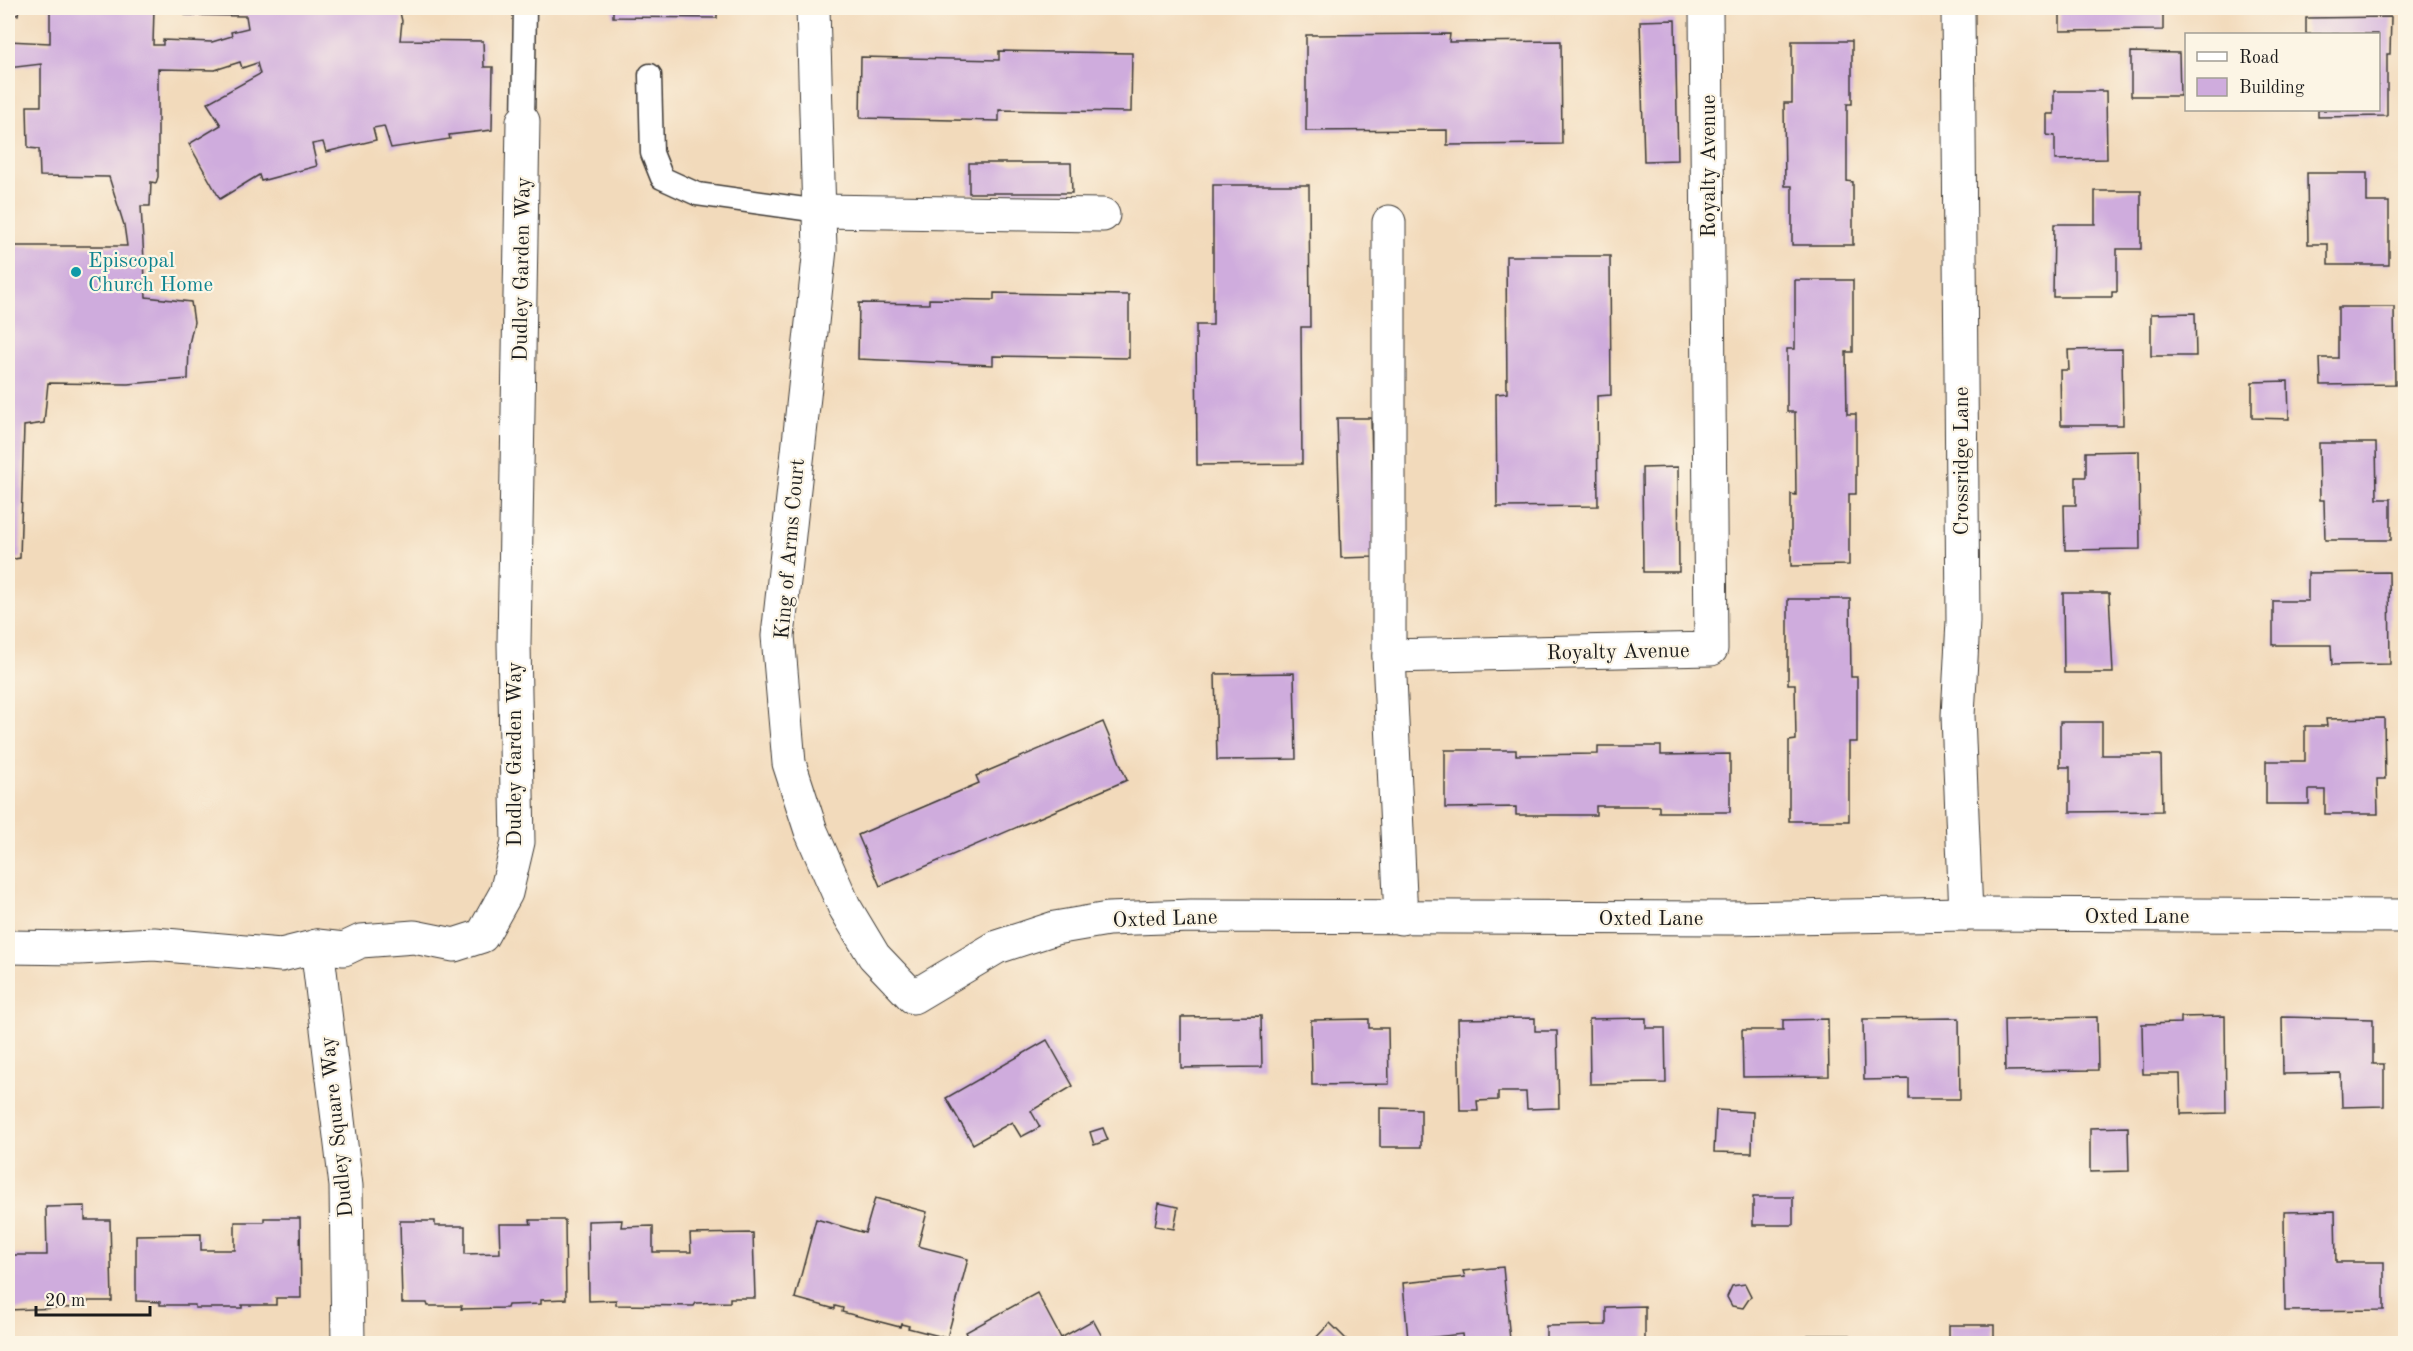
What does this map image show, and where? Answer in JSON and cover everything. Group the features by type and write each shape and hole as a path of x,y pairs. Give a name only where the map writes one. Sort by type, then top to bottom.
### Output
{"street":[{"name":"King of Arms Court","path":"813,8 820,249 778,636 789,763 811,831 844,906 874,956 913,997"},
{"name":"Royalty Avenue","path":"1389,656 1711,649 1706,8"},
{"name":"Crossridge Lane","path":"1958,8 1963,621 1958,716 1966,914"},
{"name":"Dudley Garden Way","path":"8,947 79,948 154,944 281,955 317,946 344,950 360,942 414,937 454,945 482,936 506,893 518,842 514,644 523,121"},
{"path":"819,211 1103,215"},
{"path":"1389,222 1389,656 1401,918"},
{"name":"Oxted Lane","path":"913,997 997,947 1055,928 1108,919 1191,916 1731,918 1966,914 2406,916"},
{"name":"Dudley Square Way","path":"317,946 346,1186 348,1344"}],"lane":[{"path":"523,121 525,8"},
{"path":"650,75 652,153 662,178 697,194 819,211"}],"building":[{"path":"8,8 19,8 18,15 8,14"},
{"name":"Episcopal Church Home","path":"50,8 154,8 153,45 163,45 163,40 212,42 232,36 231,32 248,28 246,16 185,15 185,8 399,8 402,21 400,40 483,41 484,67 493,67 492,130 449,135 450,139 391,148 384,126 373,128 376,140 326,152 323,142 312,144 317,166 261,181 259,175 220,199 189,144 221,125 207,103 260,74 257,63 242,68 240,62 215,70 158,69 158,177 156,183 151,182 150,206 141,206 146,297 191,302 194,322 189,344 188,379 128,384 48,383 44,423 24,426 20,558 8,560 8,246 127,246 124,225 109,177 40,176 39,149 28,148 27,106 41,106 41,64 8,68 8,41 50,43"},
{"path":"613,8 717,8 717,18 613,17"},
{"path":"2060,8 2163,8 2163,30 2060,31"},
{"path":"2391,17 2390,54 2387,54 2387,116 2318,117 2318,111 2380,111 2380,33 2306,33 2306,18"},
{"path":"1675,20 1678,160 1644,161 1640,21"},
{"path":"1450,34 1449,42 1561,41 1562,144 1447,145 1447,130 1306,131 1306,35"},
{"path":"1792,41 1852,41 1852,104 1847,104 1847,181 1853,182 1853,245 1792,245 1792,186 1785,186 1784,103 1792,103"},
{"path":"999,51 1132,53 1131,112 999,110 999,121 860,118 861,57 999,60"},
{"path":"2131,52 2179,53 2180,96 2131,96"},
{"path":"2054,91 2106,91 2107,159 2055,160 2055,136 2047,135 2047,114 2054,114"},
{"path":"969,163 1071,163 1072,193 969,193"},
{"path":"2307,173 2367,173 2367,202 2389,202 2389,265 2328,265 2328,244 2308,244"},
{"path":"1213,185 1309,185 1310,327 1301,327 1302,464 1197,465 1196,325 1213,325"},
{"path":"2095,191 2141,191 2141,249 2117,249 2117,292 2112,292 2112,297 2053,297 2054,224 2095,224"},
{"path":"1506,256 1610,256 1611,395 1597,396 1598,506 1497,507 1496,394 1507,393"},
{"path":"1795,280 1853,280 1853,352 1846,352 1847,414 1856,414 1856,494 1849,494 1849,565 1791,566 1791,494 1796,495 1795,412 1787,412 1787,349 1795,349"},
{"path":"994,293 1129,295 1129,358 993,356 993,365 858,359 859,303 929,304 929,299 994,300"},
{"path":"2338,307 2394,307 2395,384 2321,385 2320,358 2338,358"},
{"path":"2195,313 2196,356 2151,356 2151,314"},
{"path":"2122,349 2123,425 2061,425 2060,370 2069,370 2068,350"},
{"path":"2288,381 2289,419 2252,418 2252,382"},
{"path":"1337,418 1371,418 1374,557 1341,558"},
{"path":"2319,443 2376,443 2377,499 2391,499 2391,540 2325,540 2324,500 2320,500"},
{"path":"2139,451 2140,549 2065,550 2064,505 2076,505 2076,477 2086,477 2086,452"},
{"path":"1678,467 1679,572 1643,572 1642,468"},
{"path":"2389,572 2390,664 2332,665 2331,645 2273,645 2273,601 2308,601 2308,573"},
{"path":"2063,593 2109,593 2113,673 2064,673"},
{"path":"1788,599 1850,599 1851,677 1857,677 1857,742 1849,742 1849,821 1789,821 1789,741 1796,740 1795,684 1788,684"},
{"path":"1294,673 1296,759 1217,760 1215,674"},
{"path":"2384,718 2385,779 2377,779 2378,814 2325,814 2325,790 2309,790 2309,804 2266,804 2266,761 2305,761 2305,726 2327,726 2326,719"},
{"path":"1103,722 1127,780 880,886 858,835 979,783 976,776"},
{"path":"2060,722 2102,722 2102,755 2161,755 2162,811 2070,812 2070,767 2060,767"},
{"path":"1598,746 1661,746 1661,755 1730,754 1730,812 1659,812 1659,806 1596,806 1596,815 1516,815 1516,807 1445,808 1445,750 1516,750 1516,755 1598,754"},
{"path":"1261,1016 1262,1067 1181,1068 1181,1017"},
{"path":"2225,1016 2226,1113 2181,1114 2180,1074 2143,1074 2142,1024 2181,1023 2181,1017"},
{"path":"2097,1017 2098,1070 2005,1071 2004,1019"},
{"path":"2282,1017 2373,1019 2373,1064 2384,1064 2384,1106 2342,1107 2341,1073 2283,1074"},
{"path":"1535,1018 1535,1031 1557,1031 1559,1108 1527,1109 1526,1092 1498,1092 1498,1100 1477,1101 1478,1111 1460,1111 1458,1019"},
{"path":"1646,1018 1646,1028 1665,1028 1666,1083 1590,1084 1589,1019"},
{"path":"1959,1018 1960,1099 1909,1099 1909,1079 1864,1080 1863,1019"},
{"path":"1369,1019 1369,1028 1388,1028 1389,1084 1312,1085 1311,1020"},
{"path":"1828,1019 1829,1076 1743,1077 1742,1030 1783,1030 1783,1020"},
{"path":"1047,1040 1073,1086 1031,1111 1040,1127 1021,1137 1012,1122 973,1144 946,1098"},
{"path":"1380,1108 1421,1109 1421,1147 1380,1147"},
{"path":"1716,1110 1753,1112 1752,1153 1714,1152"},
{"path":"2128,1127 2129,1171 2090,1172 2090,1128"},
{"path":"1103,1128 1108,1140 1094,1145 1090,1132"},
{"path":"1753,1197 1793,1197 1793,1225 1753,1225"},
{"path":"875,1198 927,1212 918,1246 968,1259 947,1338 901,1324 900,1327 842,1312 843,1308 835,1306 835,1309 795,1298 816,1219 865,1233"},
{"path":"1159,1203 1178,1207 1174,1229 1155,1226"},
{"path":"85,1206 85,1220 110,1220 112,1301 86,1301 85,1307 8,1310 8,1227 10,1227 11,1255 47,1255 46,1207"},
{"path":"2335,1211 2336,1262 2384,1262 2384,1310 2285,1311 2284,1212"},
{"path":"264,1218 300,1218 301,1298 276,1298 276,1305 242,1305 242,1308 195,1308 195,1305 160,1305 160,1302 136,1301 136,1235 201,1234 201,1250 235,1250 235,1222 264,1222"},
{"path":"530,1220 565,1220 566,1299 541,1300 541,1304 508,1305 507,1308 461,1309 462,1306 402,1303 400,1221 435,1221 435,1226 465,1226 465,1254 500,1253 499,1224 531,1224"},
{"path":"622,1220 621,1227 653,1226 653,1252 691,1252 690,1234 753,1233 755,1298 730,1298 730,1302 696,1303 694,1306 616,1305 616,1300 589,1301 588,1221"},
{"path":"1503,1267 1510,1340 1463,1344 1462,1334 1408,1340 1403,1283 1465,1277 1463,1271"},
{"path":"1745,1284 1751,1296 1743,1308 1732,1306 1727,1297 1732,1286"},
{"path":"1037,1293 1061,1338 1093,1320 1106,1344 972,1344 966,1332"},
{"path":"1645,1306 1645,1344 1546,1344 1546,1326 1606,1325 1606,1307"},
{"path":"1330,1323 1351,1344 1310,1344"},
{"path":"1949,1325 1994,1325 1994,1344 1949,1344"},
{"path":"1808,1335 1850,1335 1850,1344 1808,1344"},
{"path":"1785,1340 1785,1344 1740,1344 1740,1341"}],"place":[{"name":"Episcopal Church Home","path":"76,272"}]}
